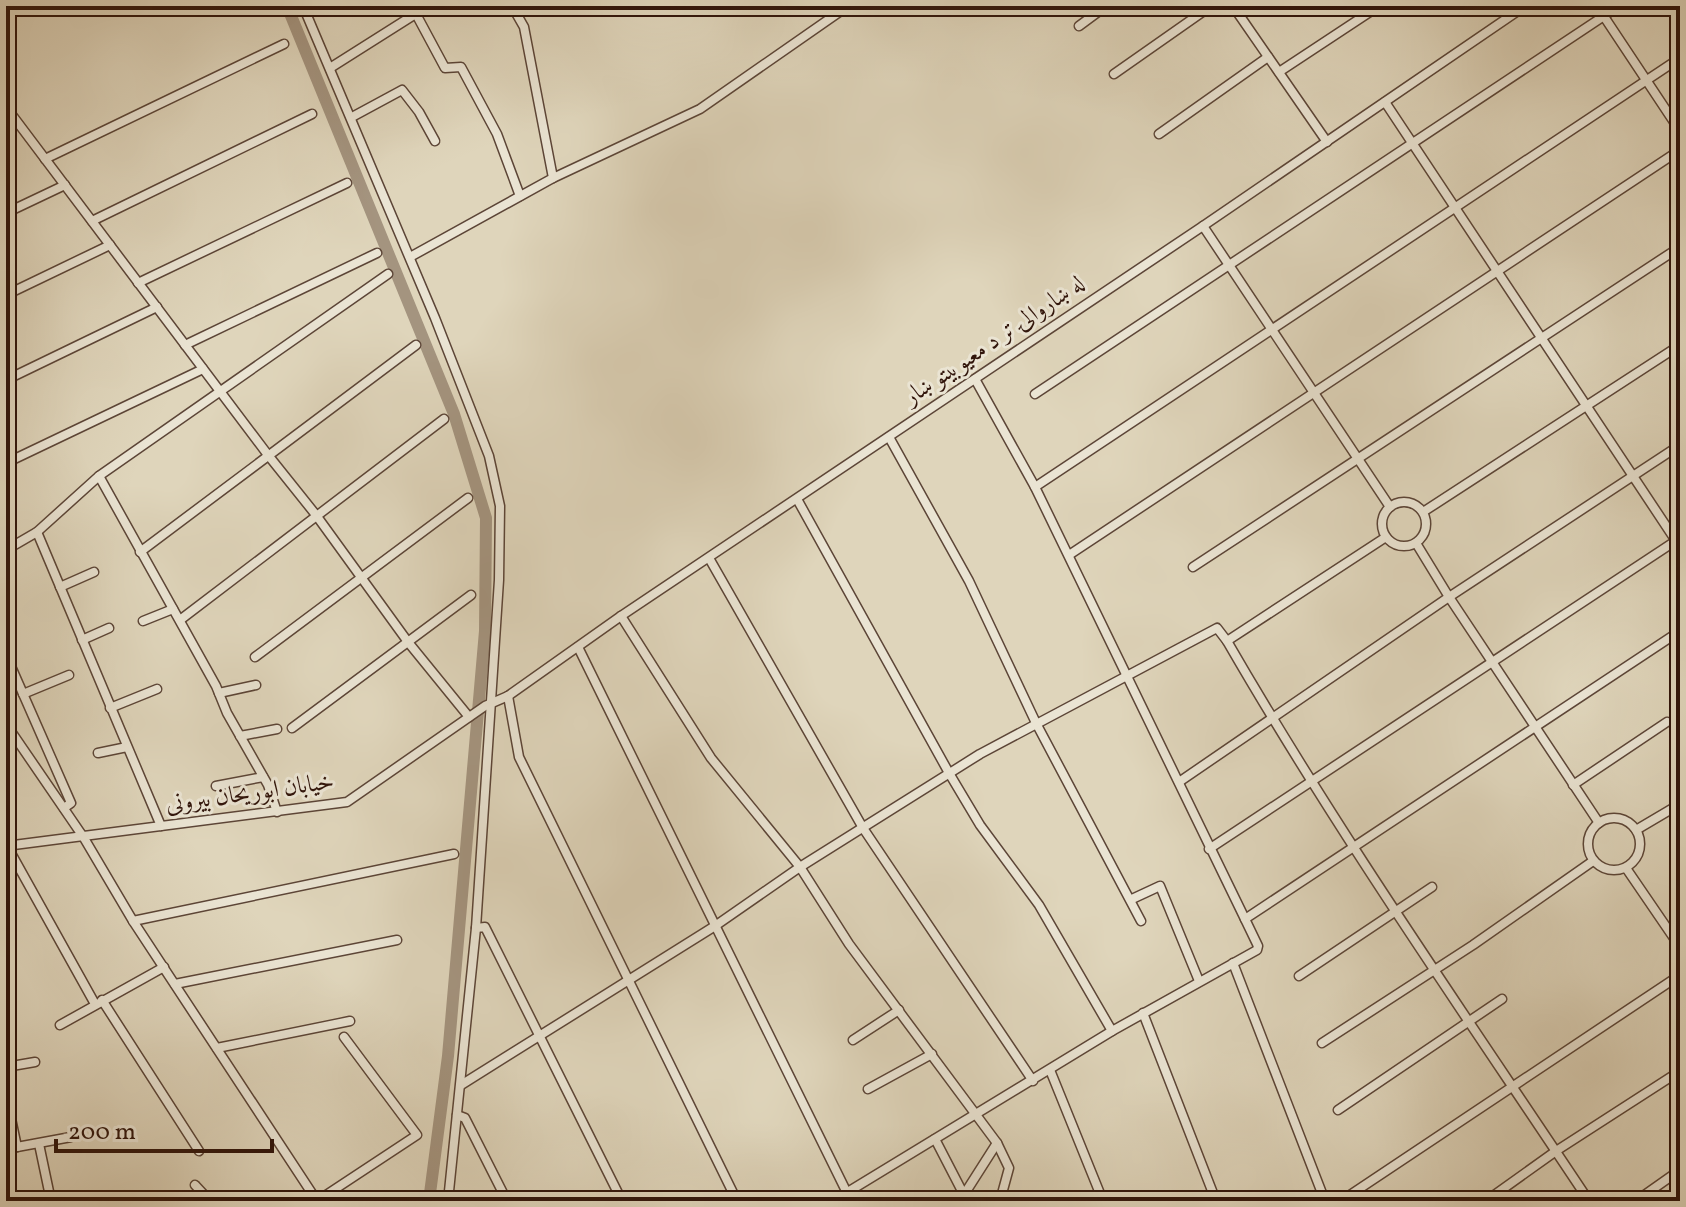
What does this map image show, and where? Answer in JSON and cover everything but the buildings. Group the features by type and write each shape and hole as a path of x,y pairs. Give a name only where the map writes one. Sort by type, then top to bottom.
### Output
{"street":[{"path":"303,6 410,257 489,456 500,506 499,580 488,704 476,928 448,1201"},
{"path":"330,68 428,6"},
{"path":"512,6 524,27 553,178"},
{"path":"410,257 553,178 700,109 848,6"},
{"path":"1079,26 1106,6"},
{"path":"1114,74 1211,6"},
{"path":"1279,72 1379,6"},
{"name":"له ښاروالۍ تر د معیوبیتو ښار","path":"488,704 508,696 621,616 1525,6"},
{"path":"1597,6 1680,131"},
{"path":"1035,394 1619,6"},
{"path":"1237,7 1327,142"},
{"path":"416,14 445,68 461,67 497,134 520,196"},
{"path":"45,159 284,44"},
{"path":"1159,134 1268,57"},
{"path":"1035,487 1680,58"},
{"path":"352,117 402,90 435,141"},
{"path":"1209,849 1679,542 1385,102"},
{"path":"6,107 316,515 408,642 471,715"},
{"path":"92,221 312,114"},
{"path":"1069,555 1680,150"},
{"path":"138,283 347,183"},
{"path":"6,213 65,185"},
{"path":"1203,226 1390,507"},
{"path":"6,295 110,245"},
{"path":"1193,567 1680,247"},
{"path":"185,345 377,253"},
{"path":"6,550 37,532 99,476 388,274"},
{"path":"6,380 157,307"},
{"path":"140,552 416,345"},
{"path":"1423,512 1680,345"},
{"path":"6,463 203,369"},
{"path":"833,1201 849,1197 976,1113 1258,948 1069,555 975,379"},
{"path":"180,620 444,419"},
{"path":"889,437 969,581 1036,723 1141,921"},
{"path":"1179,782 1449,597 1680,445"},
{"path":"99,476 219,693 263,777 277,812"},
{"path":"255,657 468,498"},
{"path":"797,499 949,773 980,825 1039,905 1112,1031"},
{"path":"1406,502 1416,505 1423,512 1426,529 1416,543 1400,546 1386,537 1382,523 1390,507 1406,502"},
{"path":"37,532 161,826"},
{"path":"1227,641 1386,537"},
{"path":"1416,543 1599,823"},
{"path":"709,558 863,828 1033,1081"},
{"path":"60,587 94,572"},
{"path":"292,728 471,595"},
{"path":"143,621 173,609"},
{"path":"621,616 711,758 800,867 849,944 997,1143 1009,1168 1000,1201"},
{"path":"82,640 109,628"},
{"path":"461,1085 715,926 800,867 949,773 1036,723 1217,628 1353,847 1589,1201"},
{"path":"1245,919 1680,631"},
{"path":"578,647 849,1197"},
{"path":"6,655 71,803 64,808"},
{"path":"23,694 69,675"},
{"path":"219,693 256,685"},
{"path":"110,708 157,689"},
{"path":"508,696 519,757 737,1201"},
{"name":"خیابان ابوریحان بیرونی","path":"6,846 347,802 488,704"},
{"path":"1573,785 1667,722"},
{"path":"6,724 84,838 133,921 317,1201 417,1135 344,1037"},
{"path":"240,736 277,729"},
{"path":"98,753 127,747"},
{"path":"216,786 263,777"},
{"path":"1636,830 1680,804"},
{"path":"1617,818 1636,830 1640,840 1639,851 1634,862 1626,868 1610,870 1593,861 1588,842 1590,833 1599,823 1617,818"},
{"path":"6,846 99,1002 199,1151"},
{"path":"133,921 454,854"},
{"path":"1322,1043 1593,861"},
{"path":"1626,868 1680,947"},
{"path":"1132,899 1160,886 1199,981"},
{"path":"1299,976 1432,887"},
{"path":"476,928 485,927 622,1201"},
{"path":"175,984 397,940"},
{"path":"1233,963 1325,1201"},
{"path":"60,1025 164,967"},
{"path":"1341,1201 1680,975"},
{"path":"1338,1110 1502,999"},
{"path":"853,1040 899,1010"},
{"path":"1143,1013 1216,1201"},
{"path":"217,1048 350,1021"},
{"path":"868,1089 932,1054"},
{"path":"6,1067 35,1062"},
{"path":"1050,1070 1103,1201"},
{"path":"1486,1201 1556,1151 1680,1071"},
{"path":"6,1095 17,1147"},
{"path":"457,1115 465,1118 507,1201"},
{"path":"6,1149 71,1137"},
{"path":"935,1139 962,1198"},
{"path":"962,1198 997,1143"},
{"path":"39,1144 51,1201"},
{"path":"1636,1201 1680,1170"},
{"path":"195,1185 210,1201"}],"waterway":[{"path":"287,6 454,414 486,518 485,631 448,1056 429,1201"}]}
